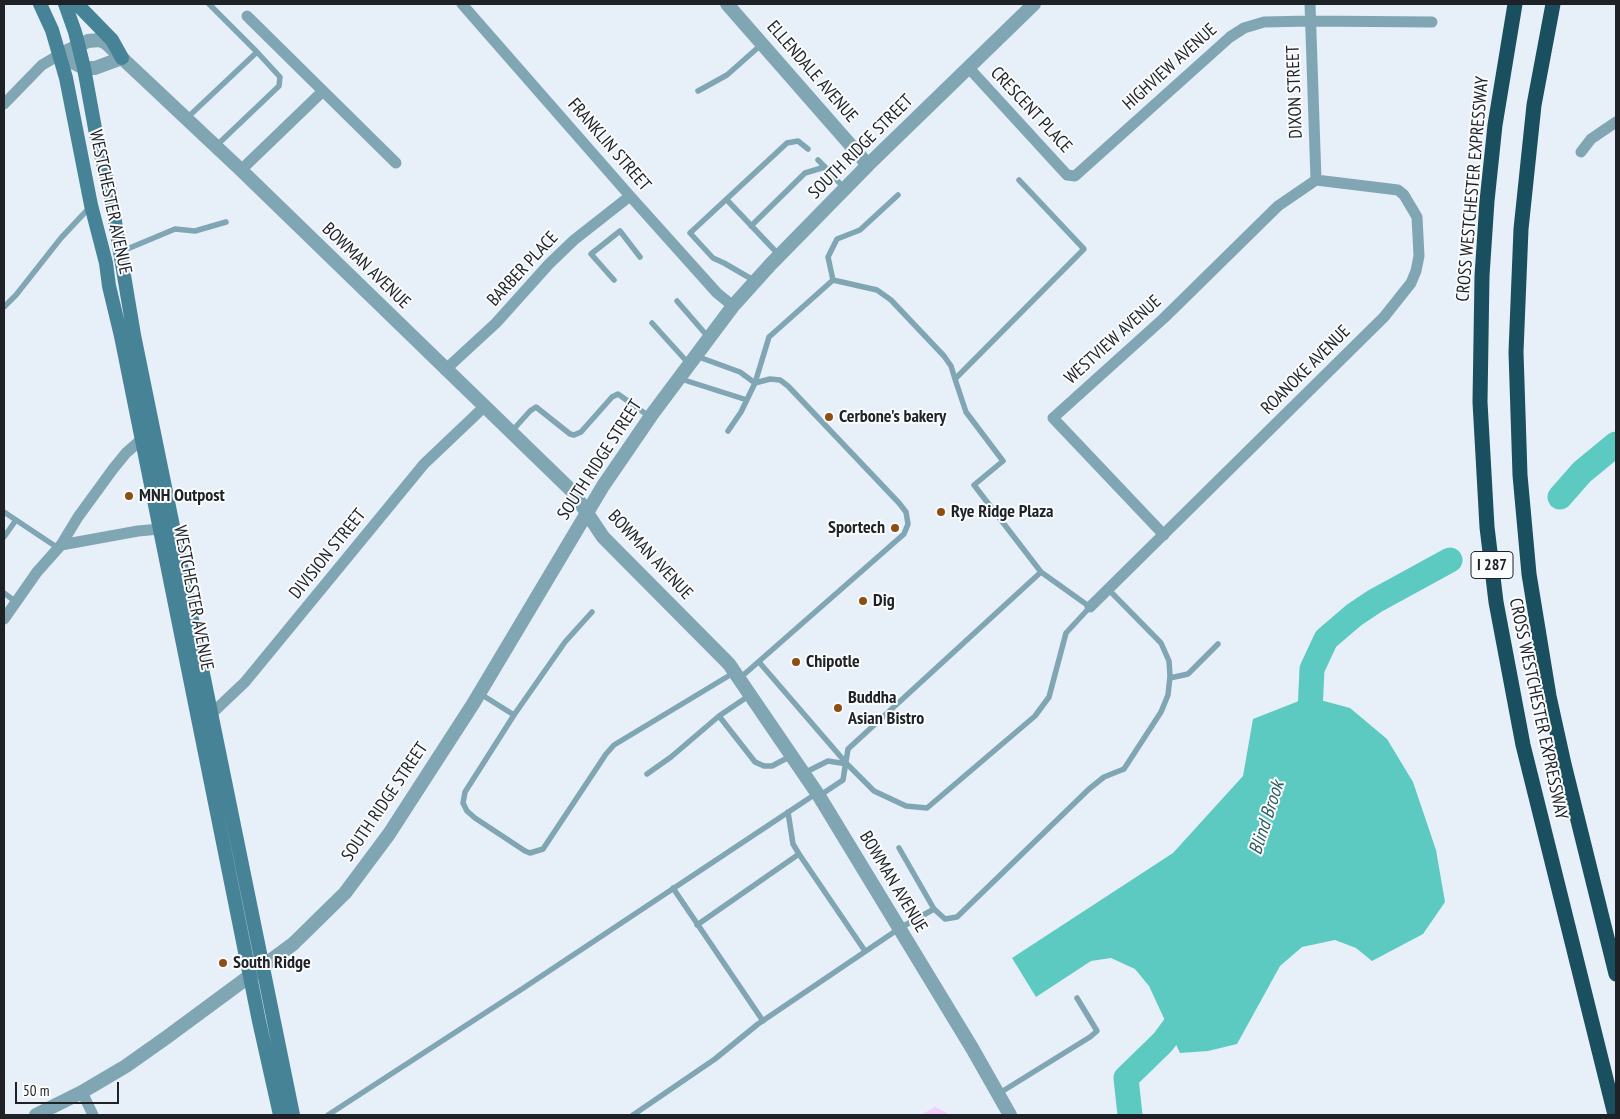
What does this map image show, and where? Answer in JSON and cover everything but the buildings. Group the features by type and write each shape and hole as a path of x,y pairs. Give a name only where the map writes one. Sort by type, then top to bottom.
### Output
{"highway":[{"name":"CROSS WESTCHESTER EXPRESSWAY","path":"1515,4 1495,125 1483,250 1479,352 1487,527 1498,610 1523,745 1615,1115"},
{"name":"CROSS WESTCHESTER EXPRESSWAY","path":"1552,4 1534,105 1522,221 1516,352 1520,475 1529,574 1549,696 1616,974"}],"main road":[{"name":"WESTCHESTER AVENUE","path":"40,4 52,30 66,78 91,205 106,262 109,286 121,336 148,437 170,508 292,1115"},
{"name":"WESTCHESTER AVENUE","path":"65,4 84,68 96,134 110,192 136,344 160,529 250,976 280,1115"},
{"path":"77,4 112,40 122,58"}],"street":[{"name":"FRANKLIN STREET","path":"462,4 717,293 733,306"},
{"name":"ELLENDALE AVENUE","path":"727,4 868,165"},
{"name":"DIXON STREET","path":"1310,4 1316,180"},
{"name":"SOUTH RIDGE STREET","path":"36,1115 82,1092 140,1056 292,944 345,893 389,834 479,693 603,486 650,417 733,306 779,255 1029,5"},
{"path":"247,16 396,163"},
{"name":"HIGHVIEW AVENUE","path":"1069,175 1075,176 1230,37 1244,28 1264,22 1432,22"},
{"name":"BOWMAN AVENUE","path":"60,55 88,41 100,40 122,58 241,170 573,492 603,537 707,641 751,694 818,794 972,1048 1010,1115"},
{"path":"4,104 42,65 60,55 84,68 95,68 122,58"},
{"name":"CRESCENT PLACE","path":"968,68 1069,175"},
{"path":"241,170 323,92"},
{"path":"1581,152 1591,139 1616,122"},
{"name":"ROANOKE AVENUE","path":"1090,607 1384,317 1411,283 1419,256 1417,218 1404,195 1398,190 1316,180"},
{"name":"WESTVIEW AVENUE","path":"1164,535 1053,418 1164,318 1278,206 1316,180"},
{"name":"BARBER PLACE","path":"446,370 496,323 549,264 574,240 630,196"},
{"name":"DIVISION STREET","path":"200,726 245,682 424,464 484,407"},
{"path":"4,619 37,572 60,547 78,517 113,469 148,437"},
{"path":"60,547 138,531 160,529 170,508"},
{"path":"82,1092 93,1115"}],"lane":[{"path":"210,4 280,77 279,86 216,146"},
{"path":"698,91 727,75 762,44"},
{"path":"186,118 257,52"},
{"path":"755,281 724,262 713,258 690,233 787,143 798,141 808,150"},
{"path":"818,160 844,189"},
{"path":"751,226 805,173 825,167"},
{"path":"955,379 1084,249 1019,180"},
{"path":"833,280 828,257 837,239 860,230 898,195"},
{"path":"727,200 779,255"},
{"path":"4,307 16,295 60,238 91,205"},
{"path":"120,252 175,229 182,228 195,232 226,222"},
{"path":"614,280 591,254 620,231 640,257"},
{"path":"759,662 846,764 877,793 906,806 927,808 1035,716 1049,697 1066,633 1090,607 1041,572 974,485 1003,462 966,412 951,366 944,356 891,300 877,290 833,280"},
{"path":"728,431 742,412 755,383 769,337 833,280"},
{"path":"677,301 709,338"},
{"path":"652,323 692,360 740,372 755,383"},
{"path":"679,378 747,400"},
{"path":"592,612 566,642 514,715 466,792 463,803 466,811 475,818 530,853 543,849 606,754 614,745 759,662 904,534 908,524 906,512 788,386 780,380 770,379 755,383"},
{"path":"510,432 536,407 570,434 574,435 581,432 612,397 618,394 650,417"},
{"path":"4,512 60,547"},
{"path":"4,537 16,520"},
{"path":"328,1115 788,812 843,780 848,749 1041,572"},
{"path":"899,848 934,909 945,919 957,917 1089,789 1104,777 1124,769 1161,712 1168,695 1169,661 1161,643 1108,589"},
{"path":"4,593 16,602"},
{"path":"1170,678 1188,674 1218,644"},
{"path":"479,693 514,715"},
{"path":"647,774 671,757 719,716 751,694"},
{"path":"719,716 755,762 764,766 772,766 791,756"},
{"path":"803,774 828,761 846,764"},
{"path":"788,812 793,844 865,951"},
{"path":"697,924 799,854"},
{"path":"672,888 763,1021"},
{"path":"633,1115 715,1059 763,1021 865,951 934,909"},
{"path":"998,1094 1097,1031 1077,998"}],"shaded area":[{"path":"935,1107 951,1115 921,1115"}],"water":[{"path":"1309,697 1350,708 1387,739 1413,782 1436,850 1445,902 1423,934 1372,961 1356,948 1335,940 1302,947 1280,966 1237,1044 1208,1051 1180,1053 1149,986 1135,969 1111,958 1091,961 1036,997 1012,958 1173,853 1243,776 1253,719"}],"waterway":[{"name":"Blind Brook","path":"1560,497 1582,472 1616,444"},
{"name":"Blind Brook","path":"1301,730 1310,712 1312,669 1326,639 1354,615 1375,601 1450,560"},
{"name":"Blind Brook","path":"1130,1115 1126,1078 1163,1042 1190,1005"}],"place":[{"name":"Cerbone's bakery","path":"829,417"},
{"name":"MNH Outpost","path":"129,496"},
{"name":"Rye Ridge Plaza","path":"941,512"},
{"name":"Sportech","path":"895,528"},
{"name":"Dig","path":"863,601"},
{"name":"Chipotle","path":"796,662"},
{"name":"Buddha Asian Bistro","path":"838,708"},
{"name":"South Ridge","path":"223,963"}]}
